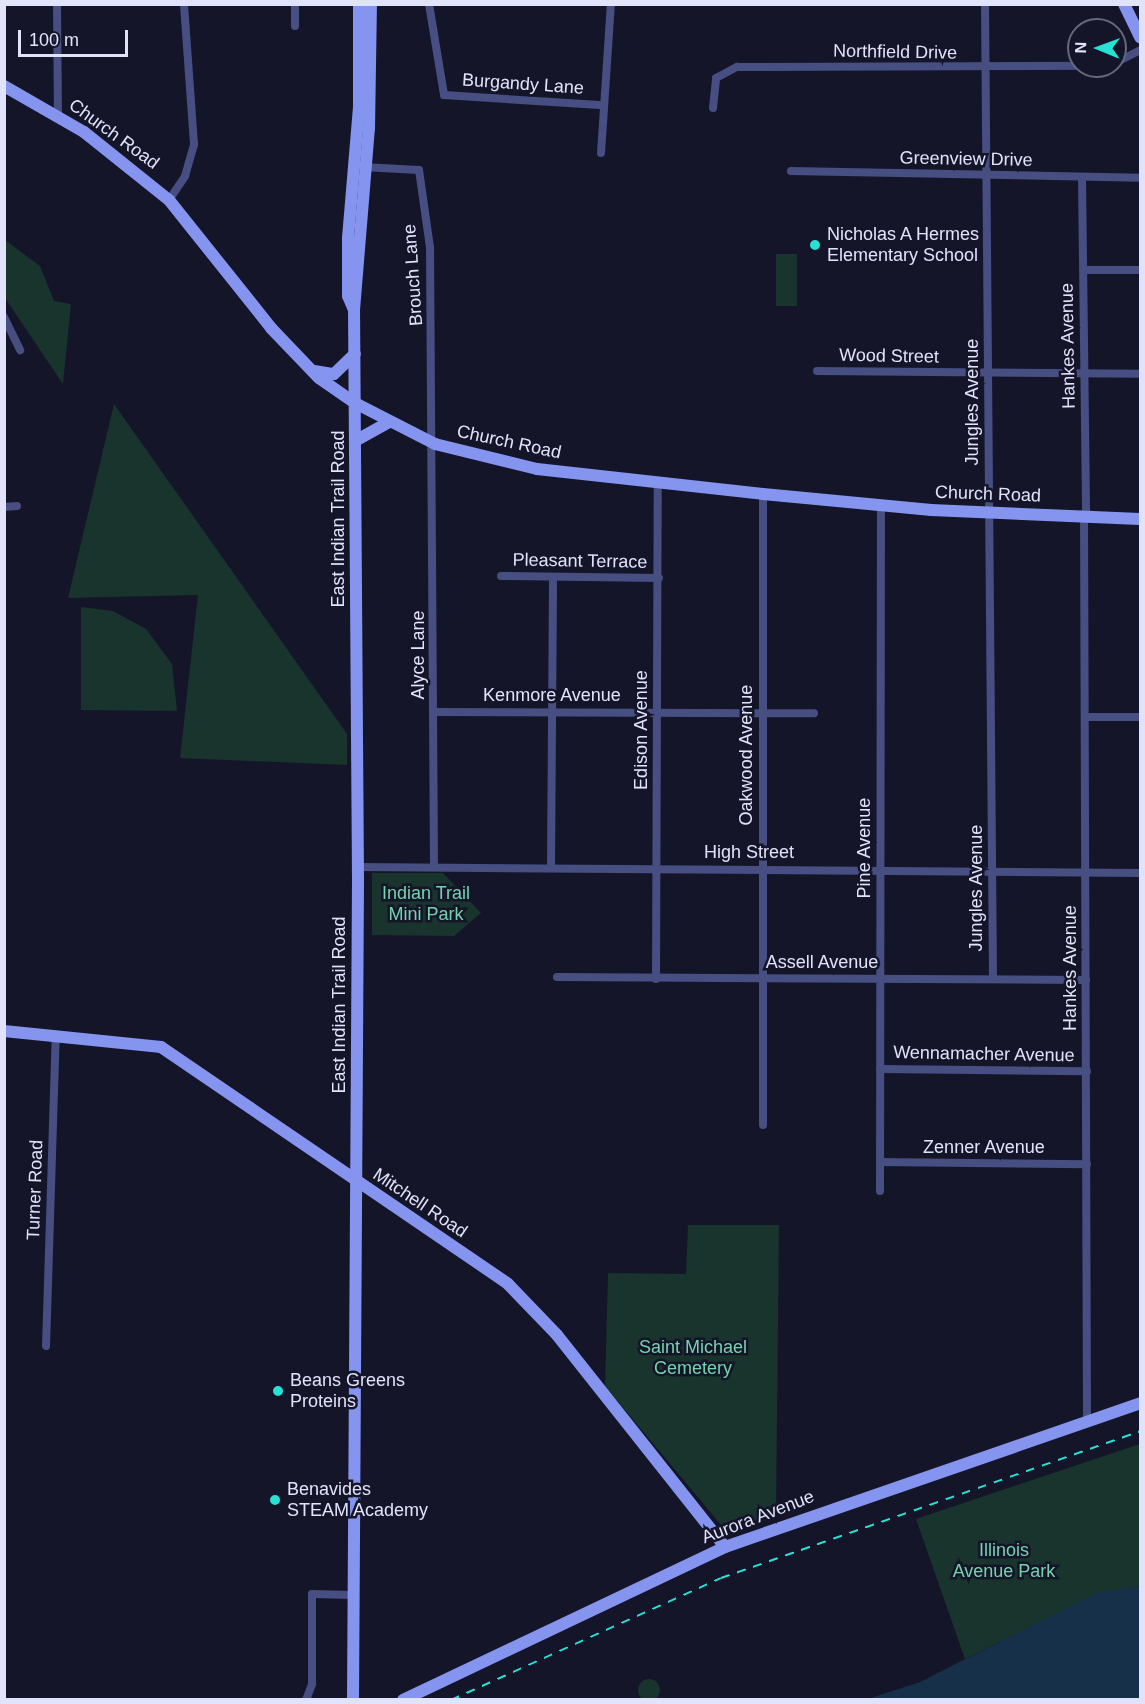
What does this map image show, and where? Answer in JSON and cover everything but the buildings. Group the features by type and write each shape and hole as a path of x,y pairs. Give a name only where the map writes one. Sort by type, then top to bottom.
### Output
{"main road":[{"name":"East Indian Trail Road","path":"353,1700 358,867 354,310 359,166 359,4"},
{"name":"East Indian Trail Road","path":"359,166 371,4"},
{"path":"1124,4 1140,37"},
{"name":"Church Road","path":"4,86 58,116 127,161 170,200 271,328 312,370 355,404 435,444 537,469 658,483 881,506 1140,519"},
{"path":"312,370 333,374 355,354"},
{"path":"356,441 389,422"},
{"name":"Mitchell Road","path":"4,1031 161,1047 531,1304 725,1547"},
{"name":"Aurora Avenue","path":"403,1700 725,1547 1140,1403"}],"street":[{"path":"57,4 58,116"},
{"path":"170,200 185,176 194,144 184,4"},
{"path":"295,4 295,26"},
{"name":"Burgandy Lane","path":"429,4 444,95 600,105"},
{"path":"601,153 600,105 610,4"},
{"name":"Jungles Avenue","path":"986,4 993,979"},
{"name":"Northfield Drive","path":"713,108 716,78 728,68 1067,67"},
{"name":"Brouch Lane","path":"359,166 419,170 430,248 435,444"},
{"name":"Greenview Drive","path":"791,171 1140,178"},
{"name":"Hankes Avenue","path":"1082,178 1085,374 1087,1421"},
{"path":"1083,270 1140,270"},
{"path":"4,317 20,350"},
{"name":"Wood Street","path":"817,371 1140,374"},
{"name":"Alyce Lane","path":"435,444 435,867"},
{"name":"Edison Avenue","path":"656,979 658,483"},
{"name":"Oakwood Avenue","path":"763,494 763,1125"},
{"path":"4,507 17,506"},
{"name":"Pine Avenue","path":"880,1191 881,506"},
{"name":"Pleasant Terrace","path":"501,576 659,578"},
{"path":"551,868 553,577"},
{"name":"Kenmore Avenue","path":"434,711 814,713"},
{"path":"1085,717 1140,717"},
{"name":"High Street","path":"358,867 880,869 1140,873"},
{"name":"Assell Avenue","path":"557,977 1086,980"},
{"name":"Turner Road","path":"46,1346 56,1036"},
{"name":"Wennamacher Avenue","path":"880,1069 1087,1071"},
{"name":"Zenner Avenue","path":"880,1162 1087,1164"},
{"path":"306,1700 312,1684 312,1594 353,1595"}],"green space":[{"path":"5,240 40,266 54,301 71,304 63,384 5,298"},
{"path":"776,254 797,254 797,306 776,306"},
{"path":"114,404 347,734 347,765 180,758 198,595 68,598"},
{"path":"81,607 113,611 146,629 172,664 177,711 81,710"},
{"name":"Indian Trail Mini Park","path":"372,873 443,873 481,913 454,936 372,935"},
{"name":"Saint Michael Cemetery","path":"688,1225 779,1225 776,1514 727,1532 605,1386 608,1273 686,1274"},
{"name":"Illinois Avenue Park","path":"1140,1444 1140,1586 1096,1594 965,1659 916,1519"},
{"path":"649,1679 657,1682 660,1690 657,1698 649,1701 641,1698 638,1690 641,1682"}],"water":[{"path":"1140,1586 1140,1699 868,1699 920,1682 1096,1593"}],"railway":[{"path":"451,1700 721,1578 1140,1431"}],"place":[{"name":"Nicholas A Hermes Elementary School","path":"815,245"},
{"name":"Beans Greens Proteins","path":"278,1391"},
{"name":"Benavides STEAM Academy","path":"275,1500"}]}
